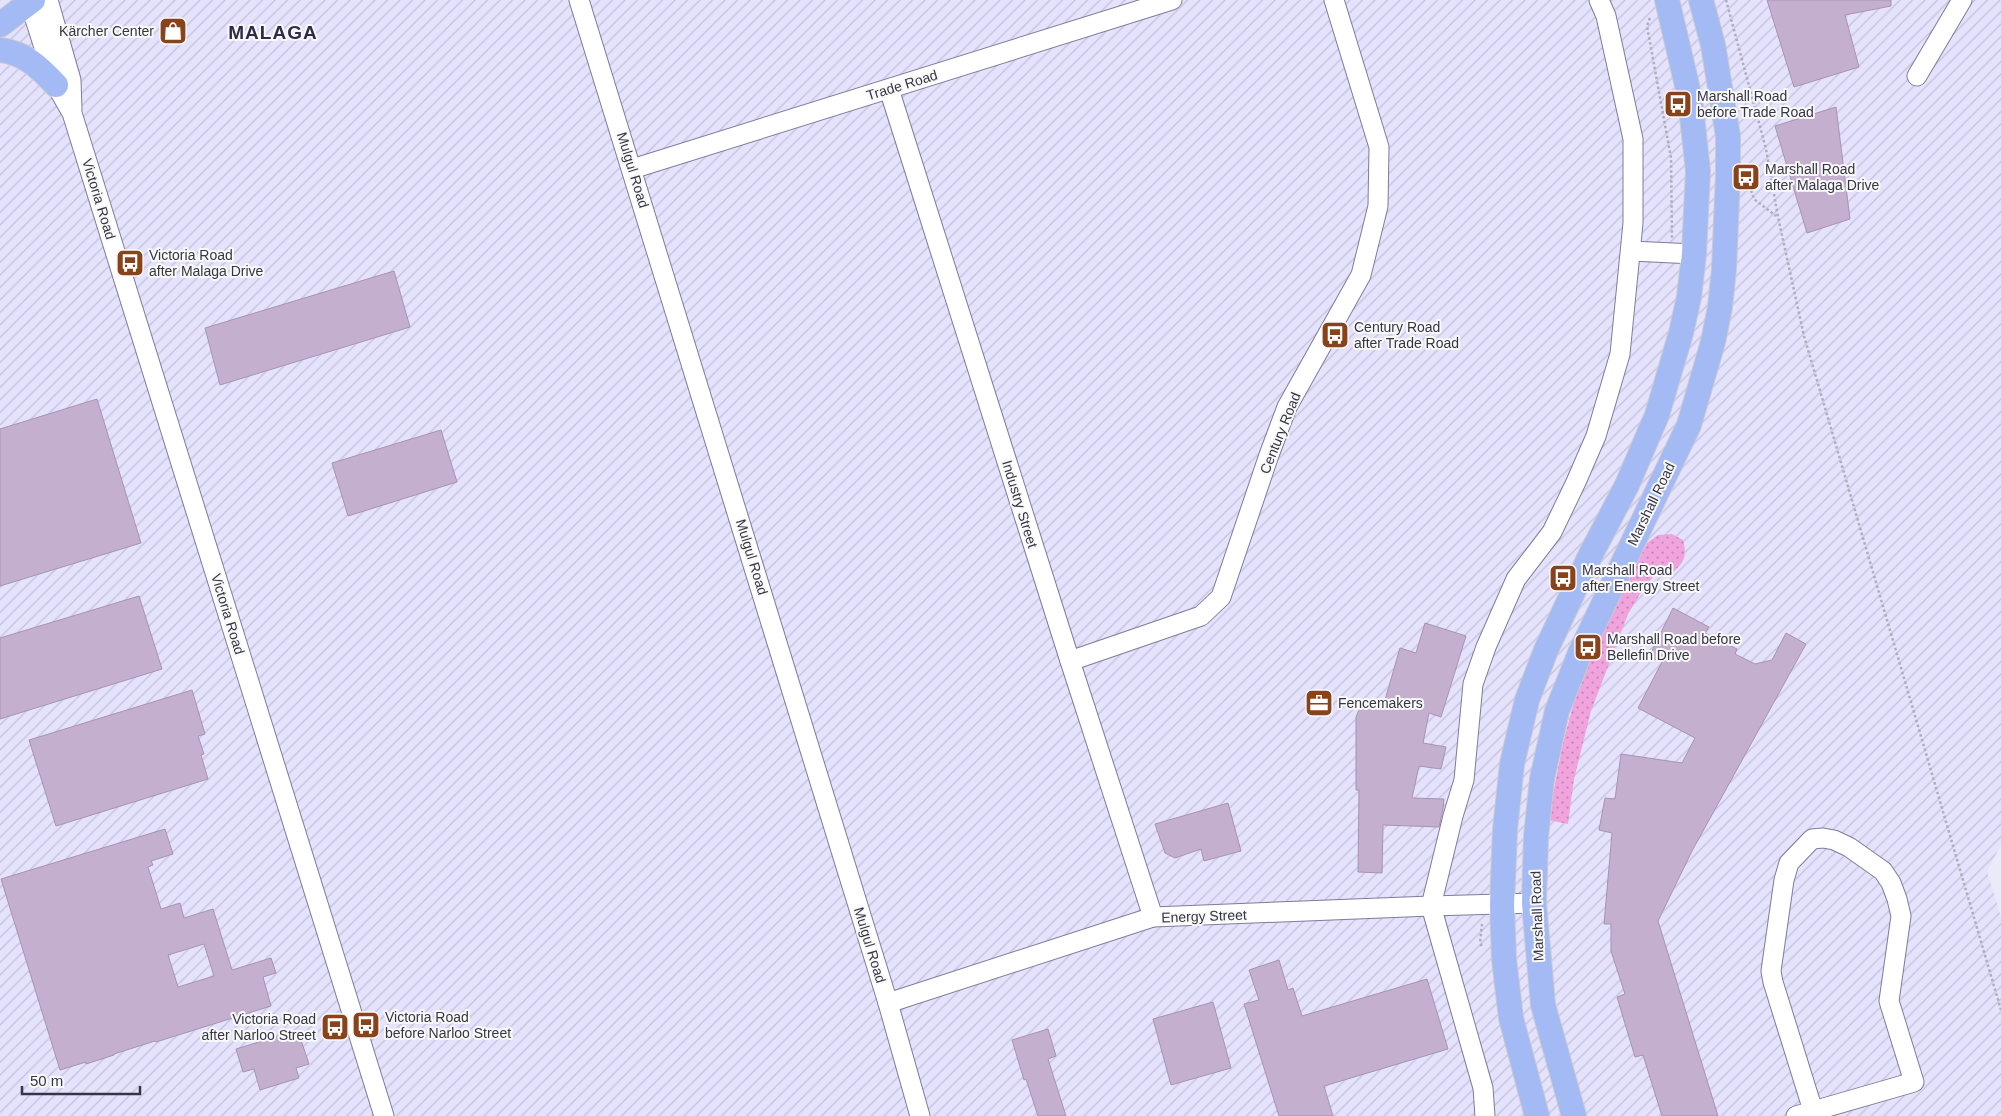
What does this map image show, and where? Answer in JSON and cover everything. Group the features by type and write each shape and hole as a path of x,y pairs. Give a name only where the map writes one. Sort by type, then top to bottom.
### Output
{"main road":[{"path":"1537,1116 1511,1018 1504,959 1502,905 1512,764 1527,700 1550,641 1591,554 1624,492 1657,415 1681,334 1689,296 1694,254 1698,171 1690,98 1667,0"},
{"name":"Marshall Road","path":"1574,1116 1542,1005 1534,903 1536,837 1542,779 1557,711 1580,653 1689,425 1713,342 1720,307 1724,269 1728,136 1713,45 1701,0"},
{"path":"0,25 35,1"},
{"path":"0,50 24,56 38,65 56,85"},
{"path":"1624,492 1650,507"},
{"path":"1556,1053 1585,1116"}],"street":[{"name":"Mulgul Road","path":"579,0 888,1003 920,1116"},
{"name":"Trade Road","path":"632,169 1172,0"},
{"name":"Century Road","path":"1070,661 1201,616 1221,597 1268,455 1287,407 1361,275 1378,206 1379,147 1334,0"},
{"path":"1485,1116 1483,1088 1431,906 1453,816 1464,780 1473,684 1486,647 1516,579 1552,532 1596,436 1620,354 1633,223 1633,139 1606,16 1600,0"},
{"path":"1917,76 1962,0"},
{"name":"Victoria Road","path":"35,1 56,85 72,113 384,1116"},
{"name":"Victoria Road","path":"35,1 71,80 72,113"},
{"name":"Industry Street","path":"889,89 1153,918"},
{"path":"1630,251 1694,254"},
{"path":"1823,838 1834,840 1849,847 1883,871 1897,899 1901,916 1890,1001 1914,1082 1808,1114 1771,971 1784,880 1790,863 1812,839 1823,838"},
{"name":"Energy Street","path":"888,1003 1153,918 1534,903"}],"path":[{"path":"1726,0 1766,149 1778,217 1804,336 2001,1010"},
{"path":"1746,177 1754,199 1778,217"}],"shaded area":[{"path":"0,0 2001,0 2001,845 1987,871 2001,917 2001,1116 0,1116"},
{"path":"1672,534 1683,540 1684,558 1673,572 1661,566 1628,614 1591,711 1574,779 1568,824 1548,820 1563,743 1577,691 1590,654 1647,543 1658,535"}],"building":[{"path":"1767,0 1891,0 1891,6 1845,15 1859,67 1794,87"},
{"path":"1836,107 1850,219 1807,233 1775,126"},
{"path":"394,271 410,327 220,385 205,328"},
{"path":"97,399 141,543 0,586 0,429"},
{"path":"441,430 457,482 348,516 332,463"},
{"path":"139,596 162,669 0,719 0,638"},
{"path":"1673,608 1709,627 1705,633 1737,649 1735,654 1755,664 1772,660 1786,633 1806,644 1692,851 1658,921 1718,1116 1662,1116 1643,1055 1635,1057 1617,997 1625,994 1611,951 1611,924 1604,924 1612,833 1599,830 1605,798 1615,799 1621,754 1682,763 1695,738 1638,708 1662,662 1649,657"},
{"path":"1425,623 1466,636 1441,717 1429,713 1423,743 1446,747 1441,769 1419,766 1412,798 1444,799 1439,827 1383,825 1382,873 1358,872 1359,790 1356,790 1356,717 1362,703 1383,707 1400,648 1416,653"},
{"path":"192,690 205,734 198,736 204,754 201,755 208,779 56,826 29,740"},
{"path":"1228,803 1241,851 1204,861 1201,849 1175,858 1165,853 1155,824"},
{"path":"165,829 173,854 151,861 153,865 148,867 161,909 180,903 184,918 213,909 232,970 271,958 276,973 263,977 271,1006 86,1064 86,1062 60,1070 1,879","holes":["204,944 214,976 178,987 168,955"]},
{"path":"1279,960 1288,990 1293,988 1302,1016 1427,979 1448,1049 1324,1086 1333,1116 1279,1116 1244,1004 1259,1000 1249,970"},
{"path":"1213,1002 1231,1068 1171,1085 1153,1019"},
{"path":"1048,1029 1056,1056 1048,1059 1066,1116 1038,1116 1026,1079 1024,1080 1012,1040"},
{"path":"295,1031 297,1038 300,1037 309,1064 296,1068 299,1078 260,1090 254,1069 243,1072 236,1049"}],"place":[{"name":"Kärcher Center","path":"173,31"},
{"name":"Marshall Road before Trade Road","path":"1678,104"},
{"name":"Marshall Road after Malaga Drive","path":"1746,177"},
{"name":"Victoria Road after Malaga Drive","path":"130,263"},
{"name":"Century Road after Trade Road","path":"1335,335"},
{"name":"Marshall Road after Energy Street","path":"1563,578"},
{"name":"Marshall Road before Bellefin Drive","path":"1588,647"},
{"name":"Fencemakers","path":"1319,703"},
{"name":"Victoria Road before Narloo Street","path":"366,1025"},
{"name":"Victoria Road after Narloo Street","path":"335,1027"}],"district":[{"name":"MALAGA","path":"273,32"}]}
